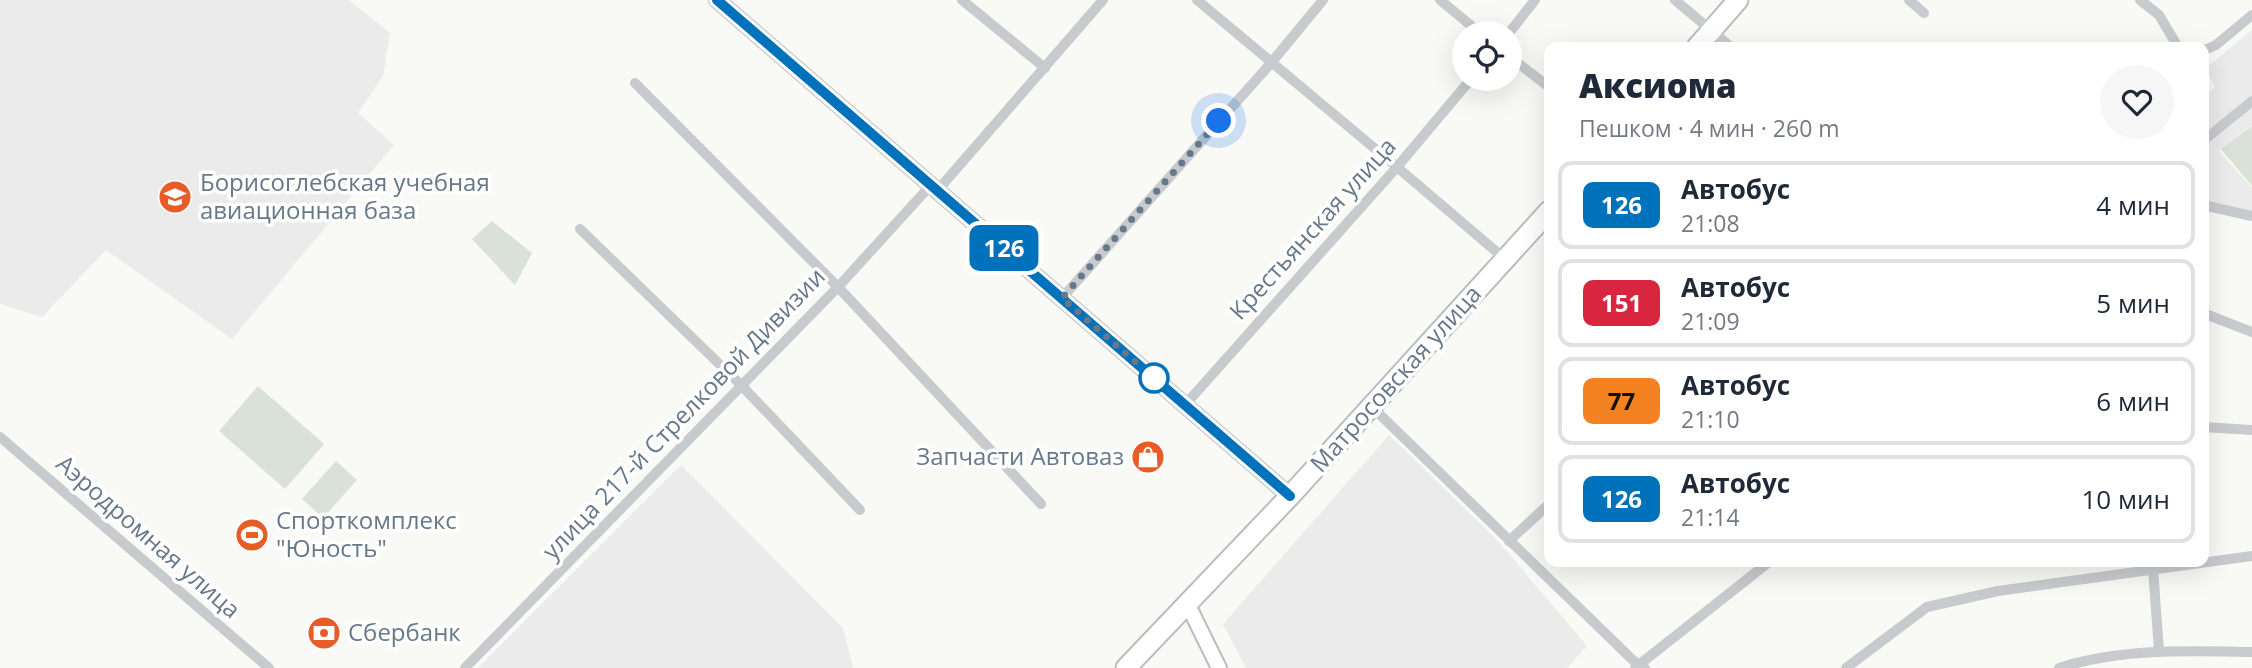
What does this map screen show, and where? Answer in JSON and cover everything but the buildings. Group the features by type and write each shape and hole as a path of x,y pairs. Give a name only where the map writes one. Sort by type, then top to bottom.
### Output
{"highway":[{"path":"1701,42 1738,0"},
{"name":"Матросовская улица","path":"1126,668 1373,407 1544,216"}],"street":[{"path":"717,0 1290,496"},
{"path":"962,0 1045,68"},
{"name":"улица 217-й Стрелковой Дивизии","path":"465,668 934,189 1103,0"},
{"path":"1197,0 1505,259"},
{"path":"1062,298 1271,63 1323,0"},
{"path":"1440,0 1465,21"},
{"path":"1518,21 1535,0"},
{"path":"1675,0 1725,42"},
{"path":"1909,0 1924,13"},
{"path":"2140,0 2159,15 2175,42"},
{"path":"2209,48 2252,15"},
{"path":"1522,66 1544,83"},
{"path":"635,83 838,287 1041,504"},
{"name":"Крестьянская улица","path":"1185,405 1397,167 1461,91"},
{"path":"2209,136 2252,101"},
{"path":"2209,206 2252,216"},
{"path":"580,229 741,385 860,510"},
{"path":"2209,315 2252,332"},
{"path":"1373,407 1639,667 1763,567"},
{"path":"2209,427 2252,430"},
{"name":"Аэродромная улица","path":"0,437 269,668"},
{"path":"1510,541 1544,509"},
{"path":"2209,562 2252,556"},
{"path":"1846,668 1927,607 1997,591 2168,567"},
{"path":"2153,569 2159,651"},
{"path":"1188,605 1219,668"},
{"path":"2059,668 2079,661 2159,651 2252,652"}],"shaded area":[{"name":"Борисоглебская учебная авиационная база","path":"0,0 349,0 390,33 383,76 358,113 394,145 232,339 106,250 42,317 3,305 0,302"},
{"path":"2252,30 2252,125 2219,151 2252,188 2252,213 2209,202 2209,92 2215,87 2209,76 2209,66"},
{"path":"2252,126 2252,186 2221,149"},
{"path":"492,221 532,253 515,285 472,239"},
{"path":"258,386 324,444 285,489 219,431"},
{"path":"1389,435 1498,541 1587,646 1567,668 1246,668 1223,624"},
{"path":"336,461 357,480 323,518 302,499"},
{"path":"681,465 843,628 853,668 478,668"}],"bus line":[{"name":"126","path":"717,0 1290,496"}],"place":[{"name":"Борисоглебская учебная авиационная база","path":"175,197"},
{"name":"Запчасти Автоваз","path":"1148,457"},
{"name":"Спорткомплекс \"Юность\"","path":"252,535"},
{"name":"Сбербанк","path":"324,633"}],"route":[{"path":"1154,378 1062,298 1219,121"}]}
